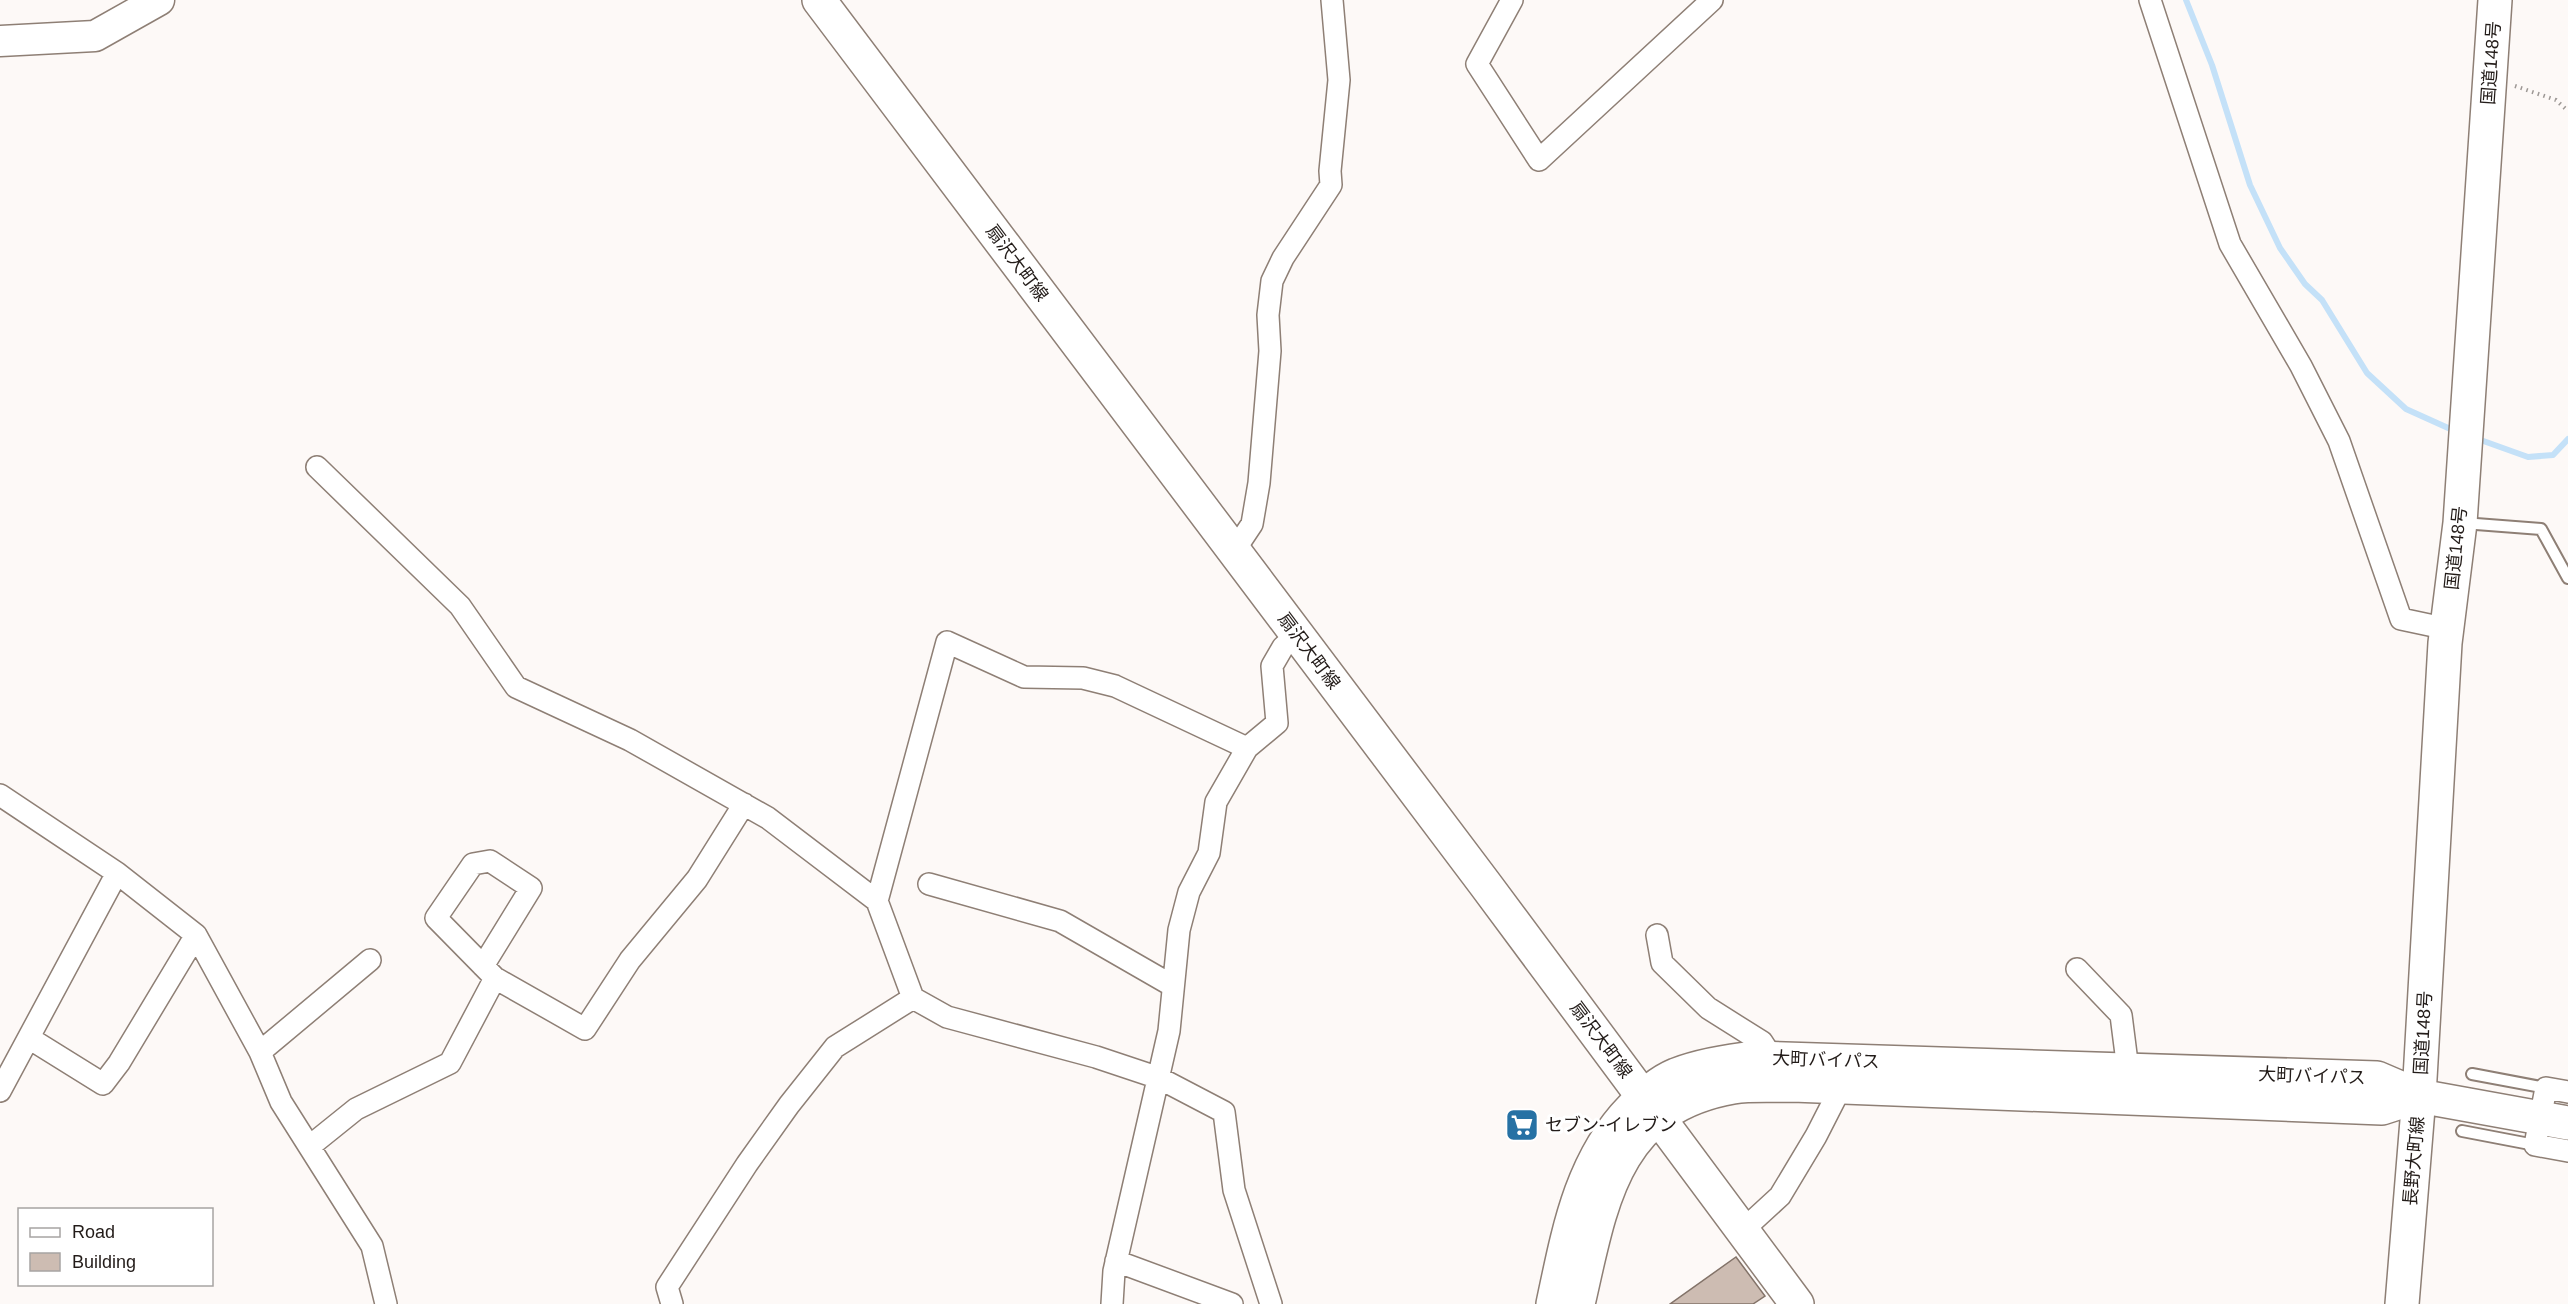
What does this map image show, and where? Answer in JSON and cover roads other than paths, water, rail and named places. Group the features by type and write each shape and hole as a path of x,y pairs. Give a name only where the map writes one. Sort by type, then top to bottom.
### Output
{"main road":[{"name":"扇沢大町線","path":"819,0 1797,1304"},
{"name":"国道148号","path":"2419,1096 2444,655 2460,523 2495,0"},
{"name":"大町バイパス","path":"1578,1304 1602,1202 1626,1153 1637,1137 1660,1083 1690,1070 1717,1063 1773,1059 2130,1084"},
{"name":"大町バイパス","path":"1553,1304 1566,1243 1584,1182 1607,1136 1651,1107 1676,1107 1702,1095 1735,1087 1792,1085 1841,1087 2130,1084 2377,1078 2419,1096"},
{"name":"長野大町線","path":"2402,1304 2419,1096 2547,1118"}],"street":[{"path":"0,41 94,36 159,0"},
{"path":"1234,551 1252,524 1260,483 1270,351 1268,315 1272,281 1283,258 1331,185 1330,171 1339,80 1332,0"},
{"path":"1512,0 1477,64 1539,160 1712,0"},
{"path":"2151,0 2230,244 2301,366 2338,441 2401,619 2448,628"},
{"path":"317,467 460,606 516,687 630,740 768,818 877,901 913,998 947,1017 1095,1057 1159,1078 1224,1112 1234,1190 1271,1304"},
{"path":"1112,1304 1116,1261 1169,1031 1179,930 1189,892 1209,853 1216,802 1247,748 1277,723 1272,666 1283,647 1296,635"},
{"path":"877,901 947,642 1024,677 1083,678 1115,686 1247,748"},
{"path":"0,795 117,873 196,935 260,1052 281,1102 372,1246 386,1304"},
{"path":"310,1146 356,1108 450,1063 489,972 531,888 490,861 473,864 436,918 489,972 585,1029 630,960 697,879 744,804"},
{"path":"0,1091 117,873"},
{"path":"929,884 1060,921 1173,986"},
{"path":"28,1038 103,1084 119,1063 196,935"},
{"path":"1657,935 1662,963 1708,1008 1762,1042 1773,1059"},
{"path":"260,1052 370,960"},
{"path":"2077,969 2121,1015 2130,1084"},
{"path":"672,1304 667,1287 747,1164 828,1055 835,1047 913,998"},
{"path":"1743,1230 1780,1196 1816,1136 1841,1087"},
{"path":"2568,1092 2547,1118 2568,1151"},
{"path":"1116,1261 1232,1304"}],"lane":[{"path":"2460,523 2541,530 2568,578"},
{"path":"2472,1074 2547,1118"},
{"path":"2462,1131 2547,1118"}],"waterway":[{"path":"2186,0 2212,65 2250,185 2280,248 2305,284 2322,300 2367,373 2406,409 2457,432"},
{"path":"2475,438 2528,457 2553,455 2568,439"}],"place":[{"name":"セブン-イレブン","path":"1522,1125"}]}
